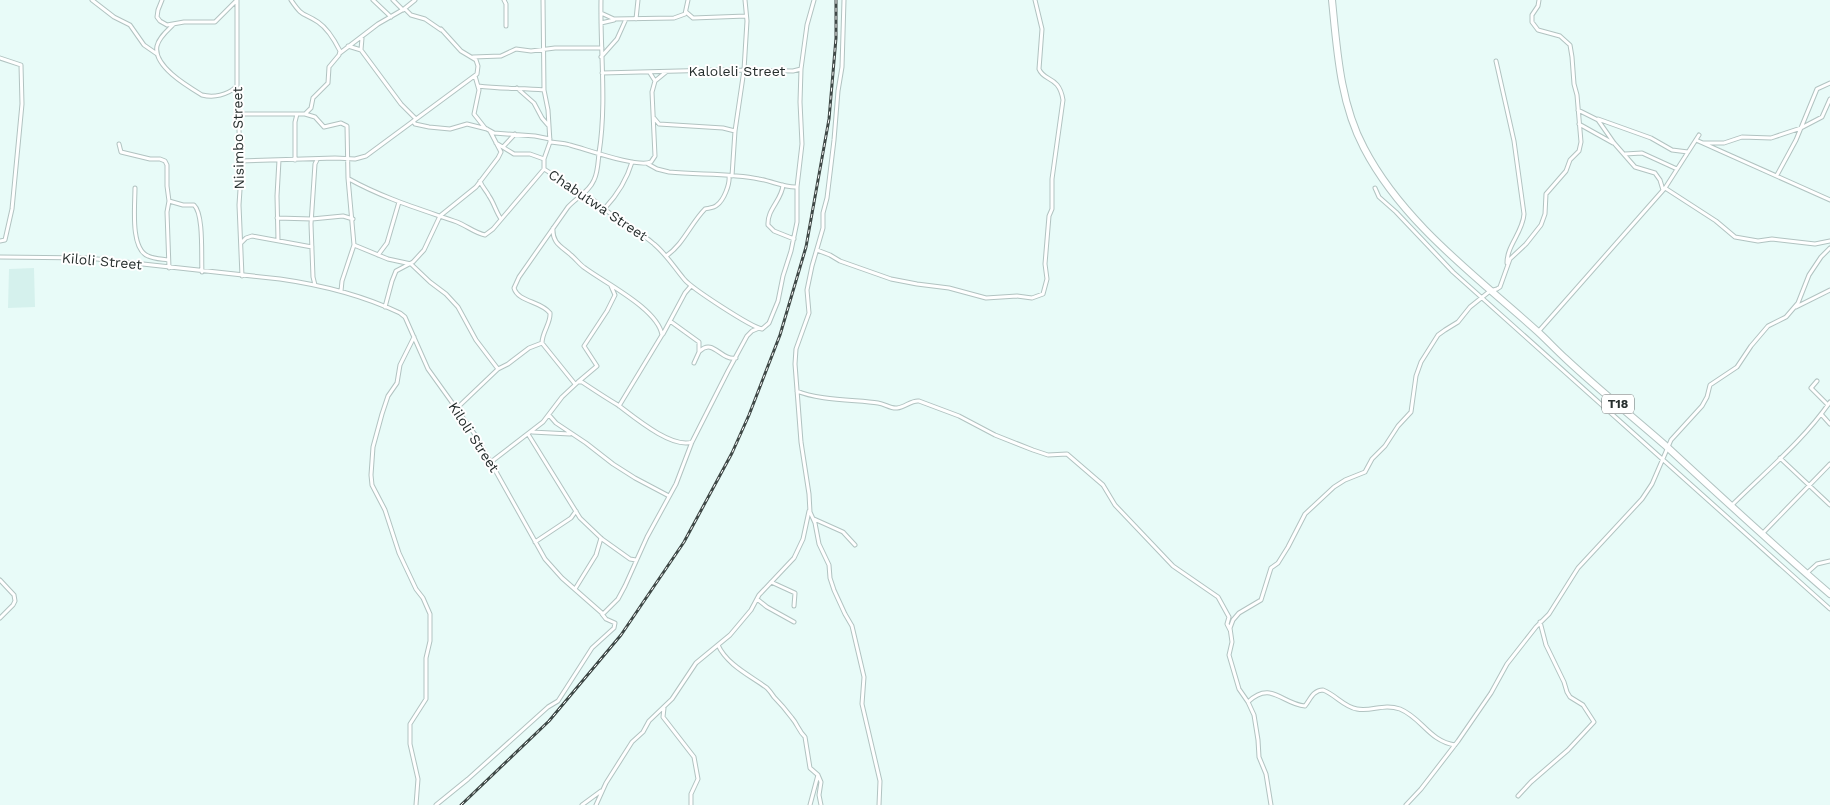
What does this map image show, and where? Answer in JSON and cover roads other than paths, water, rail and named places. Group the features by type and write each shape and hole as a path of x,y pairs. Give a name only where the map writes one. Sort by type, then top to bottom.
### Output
{"highway":[{"name":"T18","path":"1332,0 1343,86 1354,127 1378,174 1408,212 1490,291 1830,594"}],"street":[{"path":"92,0 114,17 130,25 144,45 157,54"},
{"path":"162,0 158,10 158,17 165,24 215,22 237,0"},
{"name":"Nisimbo Street","path":"237,0 239,205 242,276"},
{"path":"291,0 301,14 322,26 340,53"},
{"path":"373,0 391,16"},
{"path":"385,307 394,275 400,268 411,264 424,250 440,216 476,187 500,155 499,149 489,130 474,114 478,85 475,76 478,66 476,60 461,51 441,29 426,19 411,15 394,0"},
{"path":"304,114 310,108 313,98 328,83 329,67 340,53 378,24 404,10 415,0"},
{"path":"504,0 506,4 506,26"},
{"name":"Chabutwa Street","path":"543,0 544,90 550,140 544,159 544,169 655,244 691,286 759,328"},
{"path":"542,343 550,312 538,303 518,295 514,288 519,277 568,207 594,181 601,138 601,0"},
{"path":"636,19 638,0"},
{"path":"686,12 688,0"},
{"path":"666,256 686,236 693,223 705,209 719,204 728,184 744,70 746,16 744,0"},
{"name":"Kaloleli Street","path":"602,72 801,69 814,0"},
{"path":"596,805 632,742 643,732 653,717 664,708 685,682 696,663 739,625 757,599 794,558 802,544 809,509 809,494 796,391 795,355 810,313 807,290 823,228 823,213 827,198 842,67 844,0"},
{"path":"817,250 840,261 891,279 949,288 986,298 1016,296 1032,298 1043,294 1047,275 1045,264 1049,216 1052,209 1052,179 1063,100 1061,90 1056,82 1042,75 1039,69 1042,29 1035,0"},
{"path":"1230,631 1236,615 1261,600 1271,568 1278,563 1305,514 1334,487 1345,480 1365,472 1372,459 1385,446 1398,426 1409,415 1413,406 1413,391 1421,362 1438,335 1458,322 1466,310 1490,291 1497,290 1500,287 1507,264 1512,255 1526,244 1538,228 1545,214 1546,194 1564,174 1570,160 1579,151 1581,142 1570,46 1560,36 1538,30 1532,22 1532,14 1538,6 1539,0"},
{"path":"601,12 614,19"},
{"path":"601,23 614,19 674,18 686,12"},
{"path":"686,12 693,18 746,16"},
{"path":"601,57 617,39 627,19"},
{"path":"174,24 158,43 157,54 162,65 202,96 228,93 237,86"},
{"path":"361,50 362,37"},
{"path":"348,46 361,50 415,120 416,124 450,129 467,124 489,130 534,136 599,154 648,164 669,172 760,179 783,186 798,188"},
{"path":"472,57 501,56 516,49 531,51 602,48"},
{"path":"0,58 21,65 22,104 12,209 5,240 0,241"},
{"path":"1496,61 1514,141 1524,214 1523,221 1508,251 1507,264"},
{"path":"602,614 618,599 676,484 692,442 747,336 752,331 766,326 775,308 794,239 802,144 801,69"},
{"path":"649,72 656,81"},
{"path":"648,164 655,156 652,92 656,81 667,72"},
{"path":"240,161 358,158 366,156 475,76"},
{"path":"467,82 503,89 544,90"},
{"path":"1777,175 1801,128 1817,89 1830,82"},
{"path":"517,88 534,103 542,118 549,125"},
{"path":"1702,143 1730,142 1742,137 1771,138 1801,128 1821,117 1829,102"},
{"path":"1578,110 1651,138 1672,150 1688,152"},
{"path":"238,114 304,114 315,117 324,127 341,123 347,126 348,178 354,245 341,291"},
{"path":"295,160 297,114"},
{"path":"1595,117 1614,143 1637,168 1655,174 1664,189 1716,222 1735,237 1758,241 1772,239 1815,244 1830,241"},
{"path":"653,118 659,124 723,128 735,131"},
{"path":"653,130 659,124"},
{"path":"1579,124 1614,143"},
{"path":"504,147 515,134"},
{"path":"1538,332 1664,189 1699,135"},
{"path":"1696,140 1830,200"},
{"path":"495,143 517,155 530,154 544,159"},
{"path":"119,144 121,152 150,159 160,159 165,161 167,165 169,268"},
{"path":"1624,154 1642,153 1678,169"},
{"path":"316,285 313,277 312,219 315,164 317,159"},
{"path":"278,240 277,175 279,160"},
{"path":"605,209 614,198 632,162"},
{"path":"348,178 399,202 440,216 485,235 488,234 544,169"},
{"path":"480,181 501,219"},
{"path":"783,186 782,192 771,210 768,225 774,231 794,239"},
{"path":"135,188 136,243 146,255 168,260"},
{"path":"1375,188 1379,197 1396,212 1438,258 1482,299 1830,609"},
{"path":"169,201 197,207 201,217 202,272"},
{"path":"378,255 390,238 399,202"},
{"path":"277,218 312,219 343,216 353,219"},
{"path":"554,227 553,238 557,243 582,267 626,294 661,328 662,335"},
{"path":"241,243 246,238 252,236 312,247"},
{"path":"354,245 388,260 411,264 425,278 446,294 454,301 476,340 498,369"},
{"path":"1406,805 1426,783 1455,745 1491,693 1507,664 1540,622 1552,610 1578,568 1642,500 1652,484 1667,448 1673,438 1702,406 1707,398 1710,385 1737,367 1768,326 1784,319 1793,309 1798,303 1810,274 1822,255 1830,248"},
{"name":"Kiloli Street","path":"0,257 88,258 316,285 341,291 400,313 405,317 424,362 476,436 551,566 608,620 615,623 614,628 592,648 558,701 548,707 468,779 436,805"},
{"path":"491,462 530,433 549,415 577,383 597,366 584,346 614,298 615,293 611,285"},
{"path":"619,406 685,293 691,286"},
{"path":"1793,309 1830,290"},
{"path":"670,321 700,342 699,352"},
{"path":"414,337 400,365 397,383 388,396 382,414 373,447 371,475 372,485 385,510 399,553 416,589 423,598 429,612 431,625 430,643 426,658 426,699 410,724 410,744 418,779 416,805"},
{"path":"456,409 498,369 529,348 542,343"},
{"path":"542,343 577,383 619,406 629,415 654,431 683,443 692,442"},
{"path":"694,362 699,352 705,346 709,346 729,358 736,357"},
{"path":"1730,506 1797,442 1829,404 1811,388 1817,381"},
{"path":"796,391 810,395 878,403 894,408 919,401 959,416 994,435 1033,450 1048,455 1067,454 1103,486 1115,505 1173,566 1218,597 1229,617 1227,624 1232,642 1230,660 1239,689 1254,715 1259,757 1266,774 1271,805"},
{"path":"1821,414 1830,424"},
{"path":"549,415 553,421 630,475 669,496"},
{"path":"530,433 572,434"},
{"path":"530,433 584,522 601,538 630,559 637,560"},
{"path":"1780,458 1830,505"},
{"path":"1762,535 1830,464"},
{"path":"809,509 817,529 818,542 829,565 834,590 852,626 864,677 862,704 880,781 879,805"},
{"path":"536,542 571,518 576,511"},
{"path":"813,519 843,532 855,545"},
{"path":"575,589 596,554 601,538"},
{"path":"1806,574 1817,564 1830,561"},
{"path":"0,580 14,595 15,601 0,618"},
{"path":"771,582 795,594 794,606"},
{"path":"757,599 767,608 794,622"},
{"path":"1518,796 1531,782 1568,750 1594,722 1584,705 1570,697 1567,692 1546,645 1540,622"},
{"path":"718,645 733,665 767,688 783,704 799,731 805,737 810,768 818,775 822,782 819,795 821,805"},
{"path":"1248,702 1257,695 1266,693 1276,694 1294,704 1304,706 1316,692 1324,690 1346,706 1361,710 1383,706 1401,710 1412,717 1434,737 1455,745"},
{"path":"664,708 664,716 694,757 698,778 691,794 691,805"},
{"path":"810,805 818,775"},
{"path":"582,805 604,789"}],"railway":[{"path":"461,805 549,721 621,635 684,542 732,453 780,335 806,247 829,119 836,38 836,0"}]}
